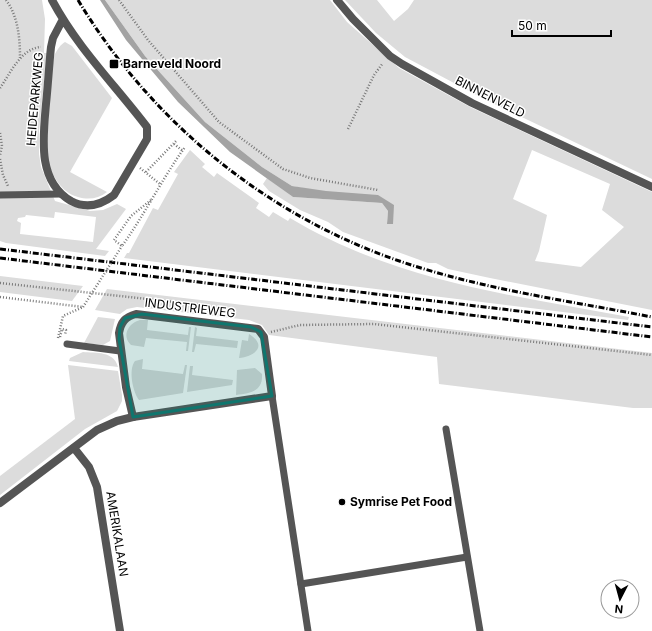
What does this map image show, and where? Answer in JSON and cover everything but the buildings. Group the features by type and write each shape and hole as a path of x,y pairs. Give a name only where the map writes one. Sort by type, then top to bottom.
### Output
{"street":[{"name":"HEIDEPARKWEG","path":"52,0 91,60 147,127 147,139 114,195 106,201 96,205 75,203 61,194 50,177 43,154 51,47 53,38 63,19"},
{"name":"BINNENVELD","path":"337,0 353,19 389,55 402,64 472,103 652,187"},
{"name":"INDUSTRIEWEG","path":"133,417 118,339 120,327 125,318 136,314 258,329 264,337 272,396"},
{"path":"0,503 97,430 108,424 133,417 272,396"},
{"name":"AMERIKALAAN","path":"74,448 89,467 97,487 120,631"}],"lane":[{"path":"0,195 61,194"},
{"path":"67,344 120,351"},
{"name":"INDUSTRIEWEG","path":"272,396 308,631"},
{"path":"446,428 480,631"},
{"path":"301,584 467,557"}],"path":[{"path":"0,88 17,65 20,58 20,44 13,10 6,0"},
{"path":"118,0 148,40 219,122 283,169 310,178 378,190"},
{"path":"20,58 37,47 51,47"},
{"path":"348,129 374,75 389,55"},
{"path":"0,132 2,146 0,155"},
{"path":"160,184 146,172 177,140"},
{"path":"174,144 183,151"},
{"path":"60,329 63,316 83,307 140,220 160,184 185,147"},
{"path":"0,159 3,175 8,184 8,195"},
{"path":"122,246 114,240 132,216 151,200"},
{"path":"0,283 202,305"},
{"path":"0,297 83,307"},
{"path":"280,329 314,324 380,324 652,355"}],"highlighted area":[{"path":"142,314 251,327 261,332 272,396 133,417 126,387 119,339 120,327 125,318"}],"shaded area":[{"path":"0,0 42,0 45,19 44,53 47,53 39,131 39,154 41,167 55,201 90,211 103,210 117,204 126,209 96,249 109,251 105,256 0,241","holes":["55,212 96,217 93,242 20,234 21,223 17,221 18,218 25,217 26,215 54,218"]},
{"path":"100,0 105,0 145,56 205,122 262,167 292,186 326,191 378,195 394,205 393,224 387,224 388,211 382,203 293,197 230,152 178,102 126,40"},
{"path":"105,0 330,0 347,22 399,68 470,107 652,192 652,310 448,269 436,263 428,263 343,232 328,222 300,210 269,191 263,184 267,178 293,197 382,203 388,211 387,224 394,205 292,186 262,167 205,122 145,56","holes":["532,150 610,184 602,210 624,227 581,267 535,261 539,251 547,215 513,199"]},
{"path":"345,0 377,0 394,21 408,9 414,0 652,0 652,179 486,100 405,57 376,33"},
{"path":"65,42 72,46 112,98 70,172 107,192 93,198 78,197 67,192 58,183 48,161 49,107 53,61 55,54"},
{"path":"190,150 205,164 202,167 214,177 217,173 259,203 256,208 269,217 273,212 288,221 290,218 330,239 371,257 412,271 455,283 498,293 629,317 628,320 124,258 127,253 129,253 153,208 158,210 178,174 174,172"},
{"path":"0,276 83,286 72,301 0,292"},
{"path":"107,289 652,353 652,408 633,408 439,384 437,357 269,335 262,325 249,320 137,307 127,309 120,314 95,310"},
{"path":"98,317 115,319 110,341 103,345 84,343"},
{"path":"140,320 148,320 147,330 188,335 189,327 191,327 188,351 186,351 187,342 146,338 144,347 131,345 127,337 128,330 133,324"},
{"path":"195,327 197,328 196,336 238,341 237,348 196,344 194,352 192,352"},
{"path":"249,334 255,338 258,343 257,350 250,355 239,358 242,340 248,341"},
{"path":"83,352 109,355 116,362 118,367 69,361 70,358"},
{"path":"143,359 142,369 183,374 185,365 187,365 183,393 139,400 133,387 132,370 135,361"},
{"path":"68,365 118,371 122,401 117,411 85,429 0,495 0,476 75,419"},
{"path":"190,366 193,366 192,375 233,380 232,385 187,392"},
{"path":"255,368 262,374 262,380 258,388 251,392 236,395 237,370"}],"railway":[{"path":"78,0 109,47 144,90 183,130 225,166 270,198 318,226 368,249 421,268 449,276 536,296 652,317"},
{"path":"0,249 652,327"},
{"path":"0,258 652,337"}],"place":[{"name":"Barneveld Noord","path":"114,64"},
{"name":"Symrise Pet Food","path":"342,502"}]}
